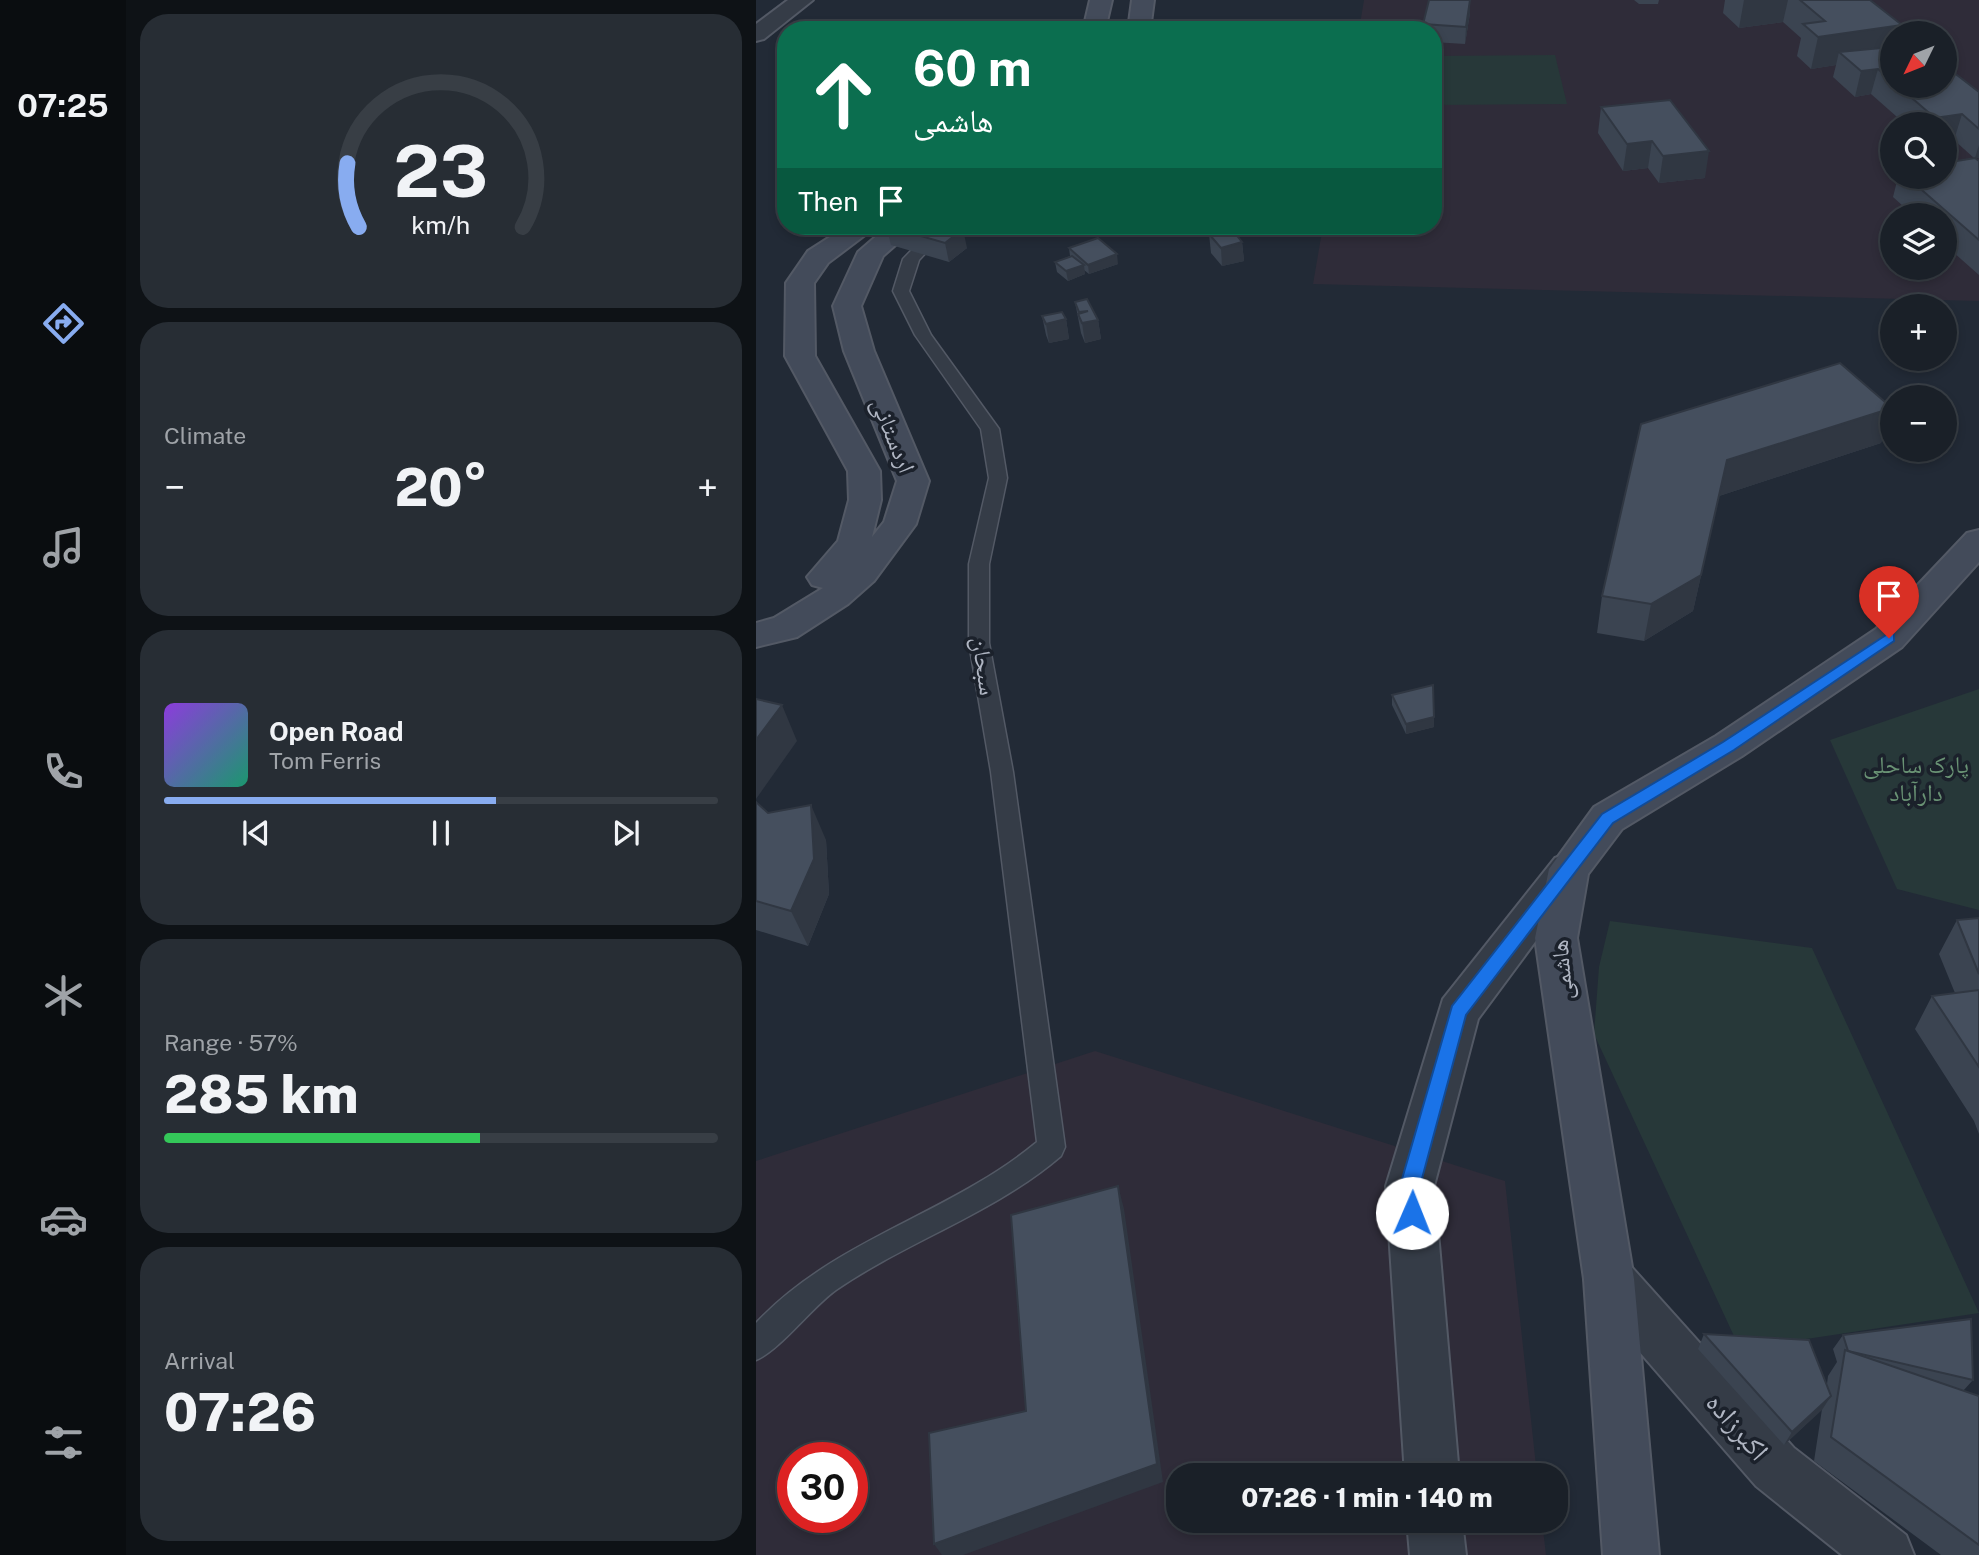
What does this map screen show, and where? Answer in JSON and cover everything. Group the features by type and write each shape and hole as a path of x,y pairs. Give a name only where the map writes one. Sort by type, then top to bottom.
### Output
{"main road":[{"path":"1096,21 1101,0"},
{"path":"1140,21 1143,0"},
{"name":"اردستانی","path":"756,611 789,604 821,580 854,544 864,500 864,471 800,356 800,283 818,257 851,235"},
{"name":"اردستانی","path":"756,635 785,628 836,596 862,573 900,524 913,481 859,351 847,306 871,252 893,235"},
{"name":"هاشمی","path":"1632,1555 1609,1279 1556,939 1569,869 1608,818 1729,746 1889,638 1979,541"}],"street":[{"path":"756,34 802,0"},
{"path":"1431,1463 1410,1186 1458,1012 1569,869"},
{"name":"اکبرزاده","path":"1609,1279 1775,1467 1886,1555"},
{"path":"1436,1533 1438,1555"}],"lane":[{"name":"سبحان","path":"756,1345 787,1310 834,1275 1024,1172 1051,1147 1002,772 979,643 979,564 998,478 990,429 923,335 901,291 911,259 934,235"}],"shaded area":[{"path":"1364,0 1979,0 1979,301 1957,300 1957,294 1880,294 1880,298 1313,284 1321,235 1442,235 1442,21 1360,21"},
{"path":"1095,1051 1505,1181 1536,1463 1166,1463 1166,1533 1543,1533 1546,1555 756,1555 756,1161"}],"green space":[{"path":"1555,55 1567,104 1442,105 1442,56"},
{"name":"پارک ساحلی دارآباد","path":"1979,689 1979,910 1897,889 1830,740"},
{"path":"1610,921 1812,948 1979,1313 1740,1349 1594,1034 1599,967"}],"building":[{"path":"1429,0 1470,0 1466,27 1442,25 1442,21 1424,21"},
{"path":"1800,0 1870,0 1897,21 1880,21 1880,28 1818,37 1803,24 1825,21"},
{"path":"1880,48 1880,71 1861,71 1839,52"},
{"path":"1957,75 1979,92 1979,129 1962,114 1957,115 1957,112 1928,112 1912,98 1957,98"},
{"path":"1670,100 1709,151 1663,156 1652,141 1627,144 1601,107"},
{"path":"1975,158 1979,161 1979,240 1957,221 1957,203 1937,203 1921,189 1957,189 1957,161"},
{"path":"917,235 955,235 945,243"},
{"path":"1210,235 1236,235 1242,242 1221,248"},
{"path":"1098,238 1117,254 1088,265 1069,248"},
{"path":"1072,256 1084,265 1066,271 1055,262"},
{"path":"1087,299 1098,320 1082,323 1078,314 1088,311 1079,312 1075,302"},
{"path":"1062,312 1066,319 1046,324 1042,316"},
{"path":"1840,363 1880,398 1880,412 1727,460 1701,575 1651,604 1602,596 1641,424"},
{"path":"1433,685 1434,717 1406,724 1392,695"},
{"path":"756,699 782,705 756,740"},
{"path":"756,802 768,813 811,805 814,859 791,911 756,901"},
{"path":"1979,918 1979,974 1957,920"},
{"path":"1979,990 1979,1067 1932,996"},
{"path":"1118,1186 1157,1464 934,1544 929,1433 1026,1411 1011,1215"},
{"path":"1971,1319 1973,1380 1848,1351 1843,1335"},
{"path":"1704,1334 1809,1340 1831,1396 1792,1432"},
{"path":"1845,1350 1979,1396 1979,1545 1831,1437"}],"route":[{"path":"1412,1213 1410,1186 1458,1012 1608,818 1729,746 1889,638"}]}
